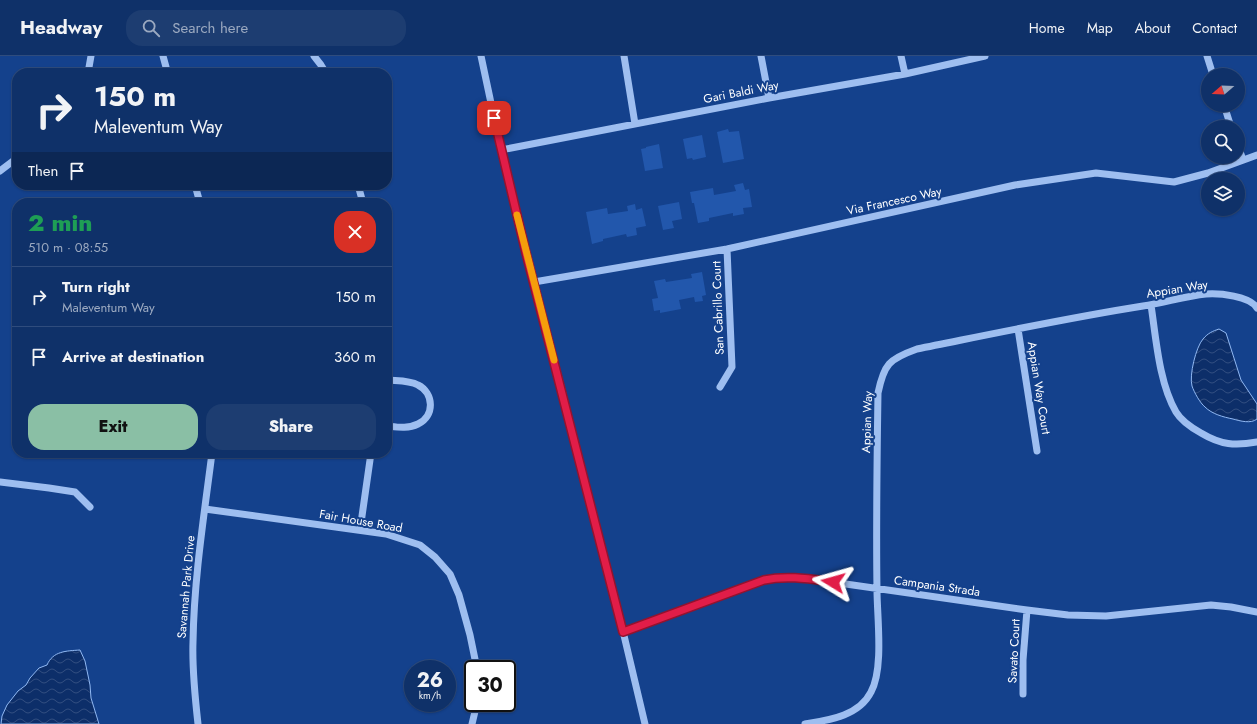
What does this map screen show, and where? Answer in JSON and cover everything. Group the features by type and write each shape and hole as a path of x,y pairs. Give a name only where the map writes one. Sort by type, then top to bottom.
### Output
{"street":[{"path":"89,68 91,56"},
{"path":"163,56 166,68"},
{"path":"314,56 323,68"},
{"path":"481,56 501,150 645,724"},
{"path":"624,56 634,124"},
{"path":"761,56 769,98"},
{"path":"901,56 905,74"},
{"name":"Gari Baldi Way","path":"501,150 769,98 905,74 985,56"},
{"path":"1207,56 1211,68"},
{"name":"Via Francesco Way","path":"1245,159 1257,155"},
{"path":"0,171 12,162"},
{"name":"Via Francesco Way","path":"534,282 727,249 1015,185 1096,173 1174,182 1208,173 1232,164"},
{"name":"San Cabrillo Court","path":"720,387 732,367 727,249"},
{"name":"Appian Way","path":"805,724 841,716 858,707 871,692 877,670 879,652 877,588 878,393 883,372 895,357 917,349 1206,294 1217,294 1241,298 1255,305 1257,308"},
{"path":"1151,305 1162,373 1167,392 1176,413 1185,423 1220,443 1241,444 1257,442"},
{"name":"Appian Way Court","path":"1018,329 1037,451"},
{"path":"392,381 416,384 425,389 430,396 431,404 428,416 418,424 408,427 392,426"},
{"name":"Savannah Park Drive","path":"198,724 192,643 195,586 211,458"},
{"path":"360,530 370,458"},
{"path":"0,482 75,492 90,507"},
{"name":"Fair House Road","path":"205,509 386,534 420,545 435,557 450,574 459,595 475,660"},
{"name":"Campania Strada","path":"623,632 756,583 774,578 792,577 1068,615 1106,616 1211,605 1257,612"},
{"name":"Savato Court","path":"1023,694 1023,666 1027,610"},
{"path":"472,724 475,712"}],"water":[{"path":"1219,329 1226,333 1241,380 1257,404 1257,419 1255,421 1242,421 1214,413 1203,405 1192,386 1191,375 1200,343 1207,335"},
{"path":"80,650 85,661 91,698 99,724 1,724 2,716 7,705 18,691 26,685 39,668 47,665 56,654 65,651"}],"building":[{"path":"728,129 729,132 739,131 744,159 723,163 717,132"},
{"path":"702,135 706,157 693,160 692,158 687,159 683,139"},
{"path":"659,144 663,168 645,171 641,149"},
{"path":"743,183 745,190 749,189 752,207 743,208 744,214 733,216 733,213 709,218 709,221 698,223 690,192 713,188 714,195 736,191 734,185"},
{"path":"679,202 682,219 672,221 674,228 663,230 658,206"},
{"path":"635,204 636,210 642,208 646,226 636,228 637,235 627,237 626,234 603,239 603,241 592,244 586,212 607,208 608,214 628,211 627,206"},
{"path":"702,272 706,295 702,296 703,301 695,302 694,297 679,300 681,309 660,313 660,310 654,311 652,299 658,298 654,281 665,279 666,282 692,278 691,274"}],"slow traffic":[{"path":"517,215 554,360"}],"route":[{"path":"494,118 526,253 623,632 764,580 792,577 833,582"}]}
